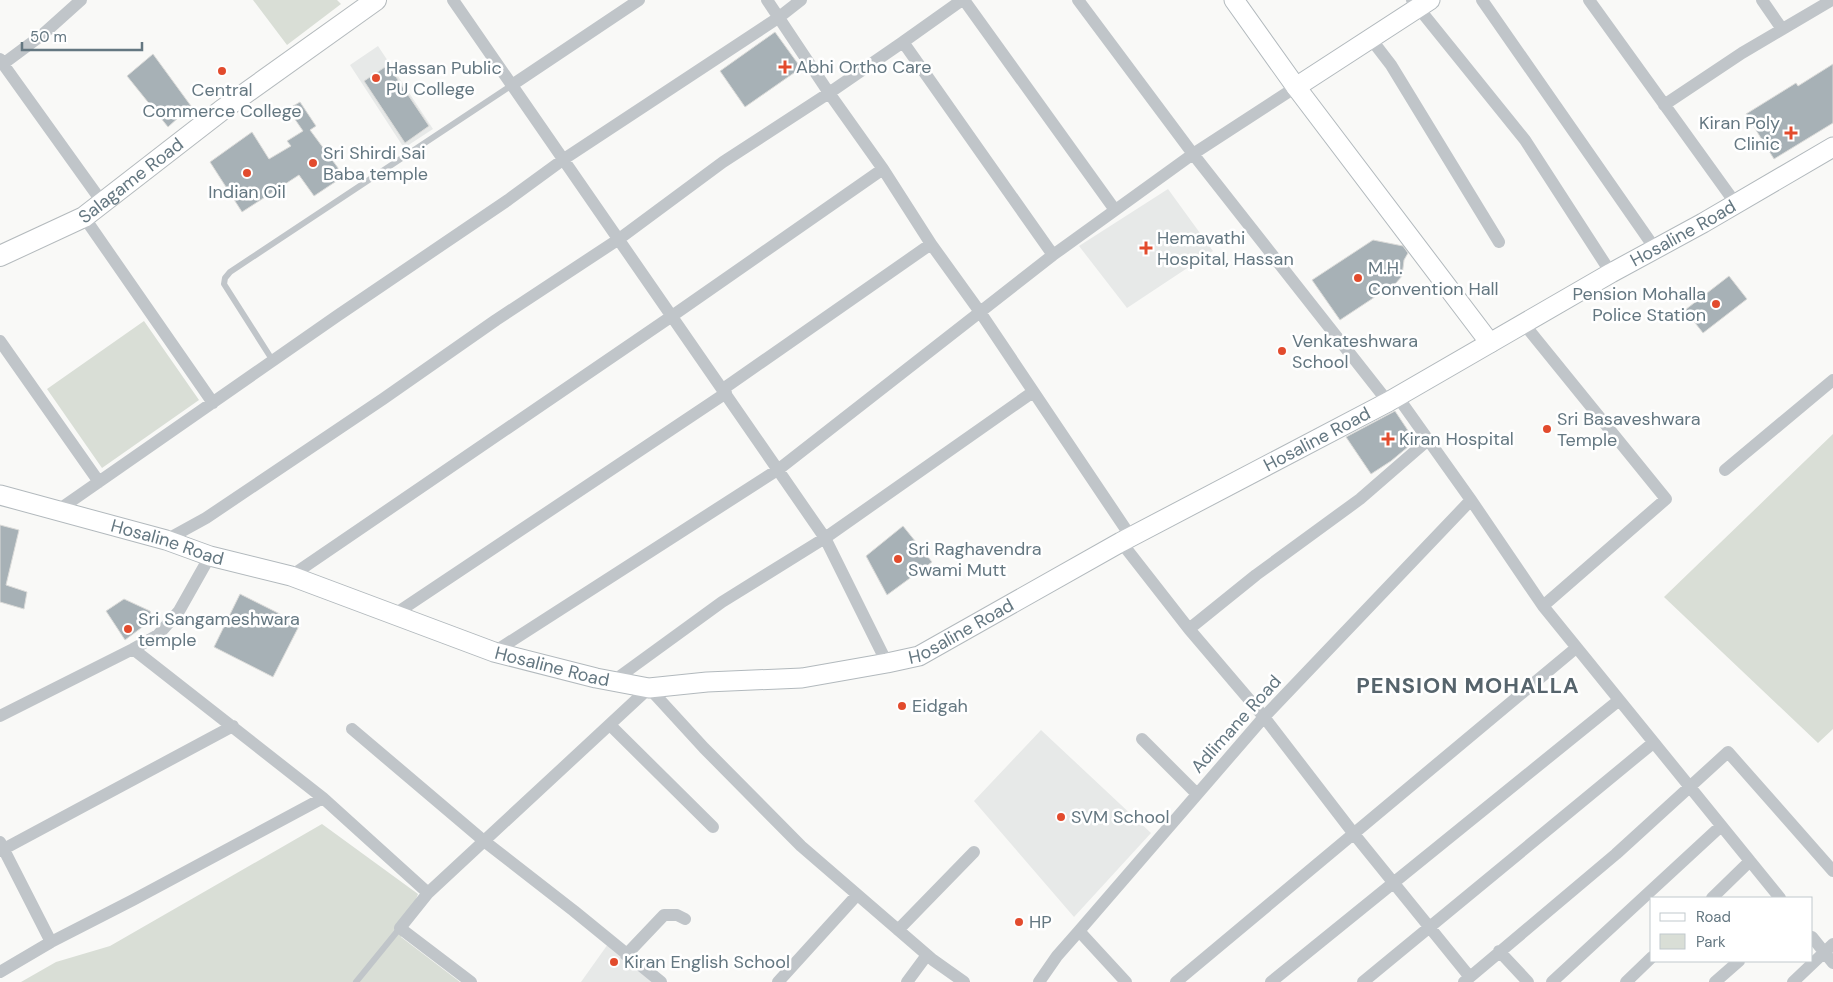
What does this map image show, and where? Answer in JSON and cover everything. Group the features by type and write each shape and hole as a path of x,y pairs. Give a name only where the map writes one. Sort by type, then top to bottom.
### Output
{"main road":[{"name":"Salagame Road","path":"0,256 84,217 222,110 376,0"}],"street":[{"path":"81,0 42,35 1,61 102,202"},
{"path":"453,0 825,538 887,663"},
{"path":"512,85 639,0"},
{"path":"767,0 829,94 883,169 932,244 980,312 1126,539 1189,629 1264,717 1354,834 1430,926 1466,979 1616,854 1728,752 1833,871"},
{"path":"57,511 508,200 564,159 778,18 802,0"},
{"path":"166,540 214,513 383,399 496,320 619,239 723,162 829,94 963,0 1115,210"},
{"path":"1078,0 1193,154 1392,399 1428,440 1543,606 1618,701 1779,897"},
{"path":"1234,0 1296,87 1490,343"},
{"path":"1482,0 1656,250"},
{"path":"1589,0 1736,204"},
{"path":"1762,0 1782,29"},
{"path":"1664,105 1742,53 1832,0"},
{"path":"494,652 779,469 1053,255 1193,154 1371,39 1420,3 1525,140 1611,273"},
{"path":"1371,39 1404,85 1498,242"},
{"path":"903,42 1053,255"},
{"name":"Hosaline Road","path":"0,496 166,540 210,556 291,576 494,652 612,682 650,688 706,682 802,678 887,663 919,656 1126,539 1392,399 1611,273 1656,250 1833,147"},
{"path":"291,576 672,316 883,169"},
{"path":"84,217 212,403"},
{"path":"394,614 724,391 932,244"},
{"path":"1524,324 1666,499 1543,606"},
{"path":"0,341 99,482"},
{"path":"1725,470 1833,380"},
{"path":"612,682 722,602 825,538 1033,392"},
{"path":"1189,629 1256,575 1360,499 1428,440"},
{"name":"Adlimane Road","path":"1039,982 1057,956 1264,717 1471,500"},
{"path":"0,716 158,635 179,610 210,556"},
{"path":"1176,982 1576,648"},
{"path":"133,649 323,798 428,893"},
{"path":"470,982 400,928 428,893 650,688 704,748 801,846 927,955 964,982"},
{"path":"1271,982 1618,701"},
{"path":"610,725 713,828"},
{"path":"50,942 1,847 233,726"},
{"path":"352,729 484,841 661,982"},
{"path":"1142,739 1197,794"},
{"path":"1363,982 1653,743"},
{"path":"0,972 50,942 133,900 323,798"},
{"path":"1552,982 1721,826"},
{"path":"898,930 974,852"},
{"path":"1713,897 1750,861"},
{"path":"778,982 857,895"},
{"path":"626,954 664,914 677,915 685,919"},
{"path":"1079,931 1126,982"},
{"path":"1813,939 1829,949 1833,963"},
{"path":"1793,982 1829,949"},
{"path":"1499,951 1528,982"},
{"path":"907,982 927,955"},
{"path":"1626,982 1650,959"},
{"path":"1715,982 1738,962"}],"lane":[{"path":"273,361 224,284 225,278 230,272 512,85"},
{"path":"356,982 400,928"}],"shaded area":[{"path":"378,46 433,129 404,148 350,65"},
{"name":"Hemavathi Hospital, Hassan","path":"1168,189 1213,251 1127,308 1079,246"},
{"name":"SVM School","path":"1041,730 1151,833 1074,917 974,801"},
{"name":"Kiran English School","path":"608,944 655,982 581,982"}],"green space":[{"path":"253,0 337,0 341,4 287,45"},
{"path":"144,321 199,400 102,468 47,389"},
{"path":"1833,434 1833,729 1818,743 1664,597"},
{"path":"322,824 418,894 401,937 460,982 21,982 56,962 110,946"}],"building":[{"path":"775,32 801,68 745,107 720,71"},
{"path":"153,54 191,106 168,127 127,76"},
{"path":"1833,64 1833,123 1774,159 1746,114 1796,83 1798,86"},
{"path":"388,65 429,126 405,143 364,81"},
{"path":"300,102 316,126 310,130 344,176 314,196 299,175 242,212 210,162 252,132 269,159 291,146 287,141 303,131 288,109"},
{"name":"M.H. Convention Hall","path":"1373,240 1403,246 1408,253 1404,260 1402,276 1396,283 1340,320 1312,280"},
{"name":"Pension Mohalla Police Station","path":"1729,276 1747,299 1703,333 1685,310"},
{"path":"1395,411 1415,441 1391,461 1371,474 1346,437"},
{"path":"0,525 19,530 6,585 27,592 24,609 0,602"},
{"name":"Sri Raghavendra Swami Mutt","path":"903,526 932,562 887,595 866,556"},
{"path":"240,594 300,624 273,677 214,647"},
{"name":"Sri Sangameshwara temple","path":"124,599 150,611 153,619 125,640 106,611"}],"place":[{"name":"Abhi Ortho Care","path":"785,67"},
{"name":"Central Commerce College","path":"222,71"},
{"name":"Hassan Public PU College","path":"376,78"},
{"name":"Kiran Poly Clinic","path":"1791,133"},
{"name":"Sri Shirdi Sai Baba temple","path":"313,163"},
{"name":"Indian Oil","path":"247,173"},
{"name":"Hemavathi Hospital, Hassan","path":"1146,248"},
{"name":"M.H. Convention Hall","path":"1358,278"},
{"name":"Pension Mohalla Police Station","path":"1716,304"},
{"name":"Venkateshwara School","path":"1282,351"},
{"name":"Sri Basaveshwara Temple","path":"1547,429"},
{"name":"Kiran Hospital","path":"1388,439"},
{"name":"Sri Raghavendra Swami Mutt","path":"898,559"},
{"name":"Sri Sangameshwara temple","path":"128,629"},
{"name":"Eidgah","path":"902,706"},
{"name":"SVM School","path":"1061,817"},
{"name":"HP","path":"1019,922"},
{"name":"Kiran English School","path":"614,962"}],"district":[{"name":"PENSION MOHALLA","path":"1468,685"}]}
